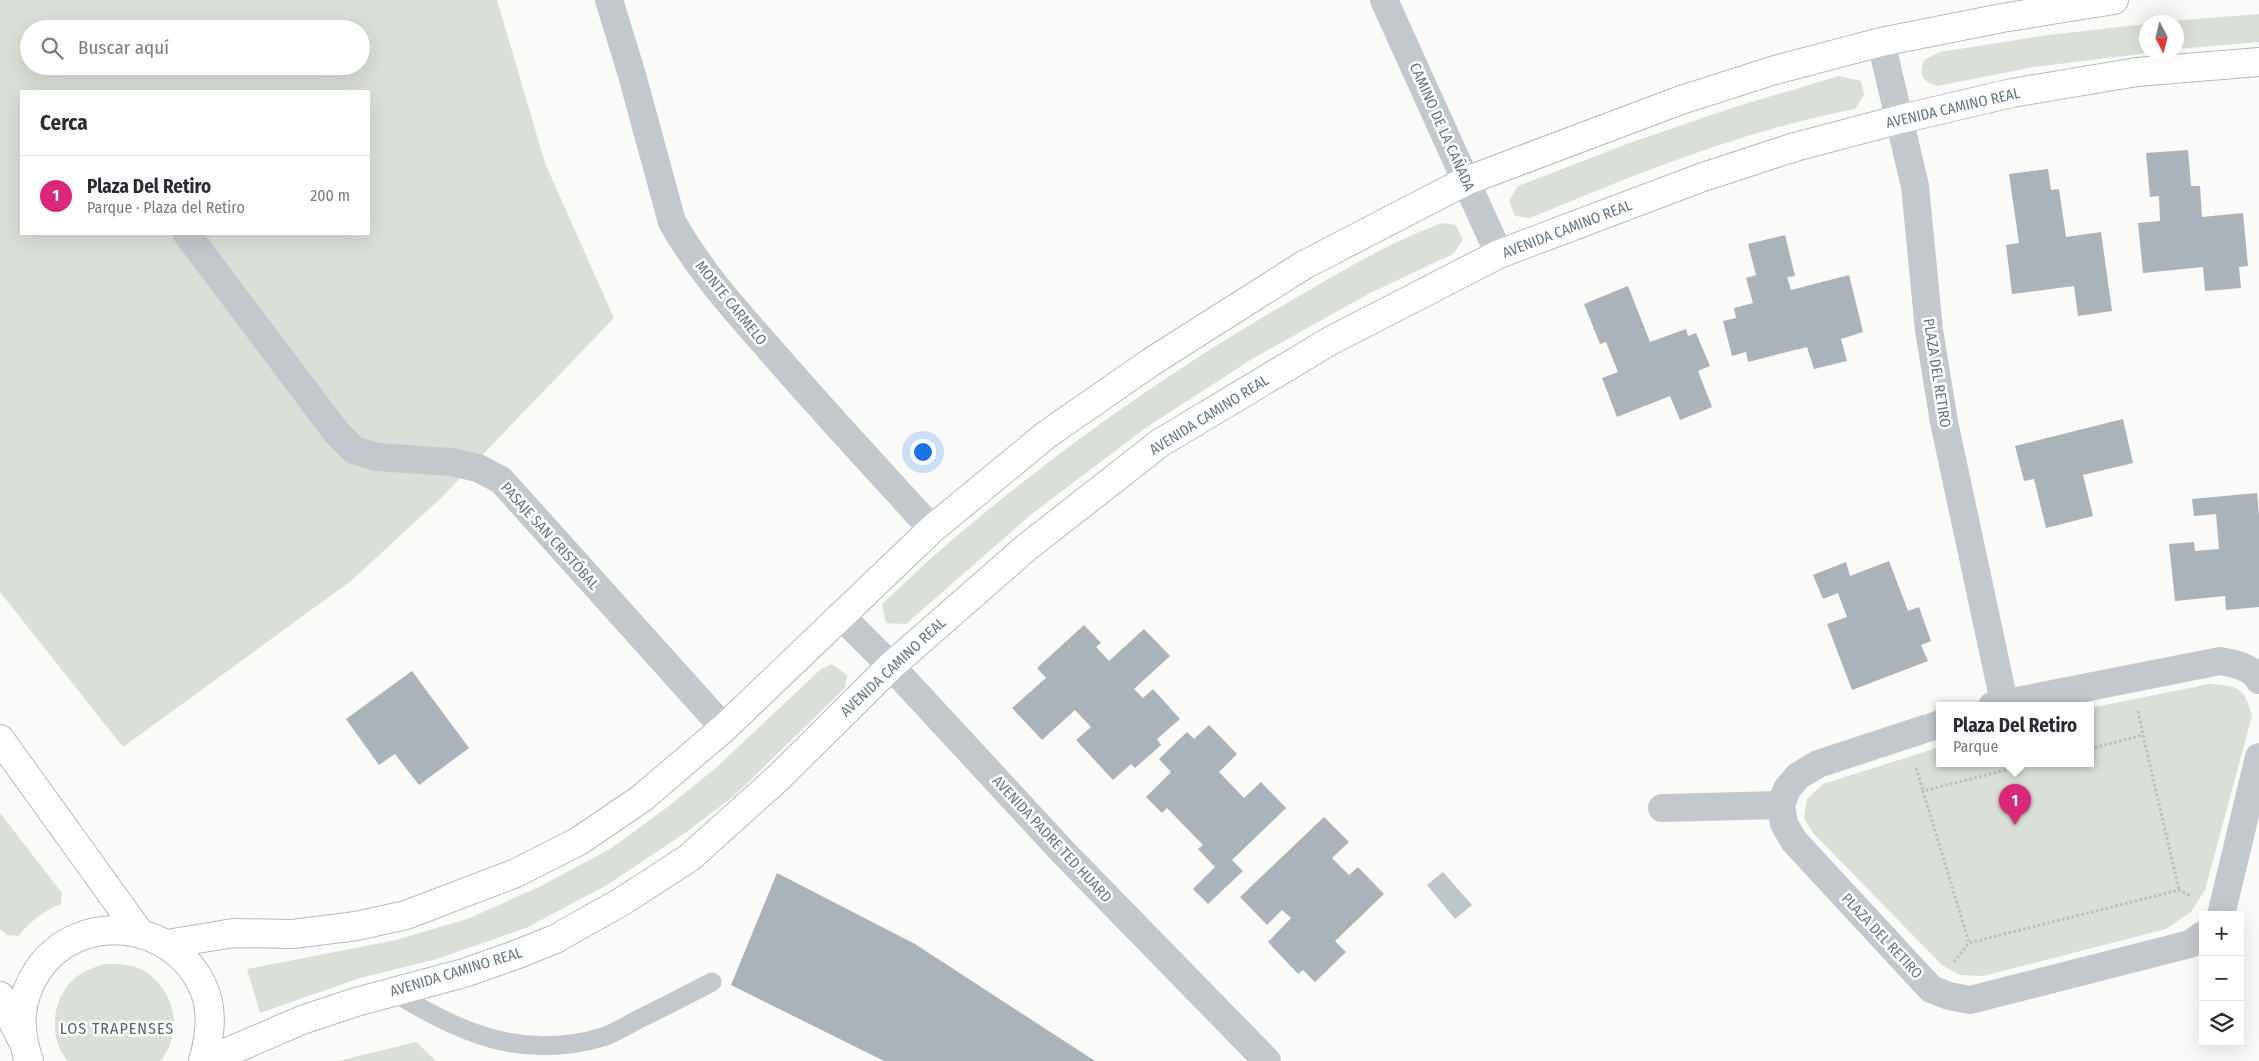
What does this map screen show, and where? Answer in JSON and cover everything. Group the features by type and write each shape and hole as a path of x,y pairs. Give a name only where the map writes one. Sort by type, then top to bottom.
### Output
{"main road":[{"path":"167,944 233,933 293,934 356,926 406,915 458,897 516,873 579,841 642,798 724,728 932,529 1046,435 1151,362 1304,265 1466,181 1681,100 1775,70 1881,42 2002,18 2114,0"},
{"name":"AVENIDA CAMINO REAL","path":"207,1061 302,1020 392,991 464,973 518,954 555,939 620,902 689,858 778,778 891,666 1027,547 1160,443 1330,342 1499,254 1704,177 1795,147 1901,118 2012,93 2137,72 2259,62"},
{"path":"0,739 140,932"},
{"path":"25,1050 21,1019 24,998 32,979 40,967 59,947 78,937 97,930 119,929 140,932 167,944 182,956 194,971 204,988 210,1026 208,1045 203,1061"},
{"path":"0,996 25,1050"}],"street":[{"name":"MONTE CARMELO","path":"609,0 672,222 684,242 712,284 724,298 819,406 932,529"},
{"name":"CAMINO DE LA CAÑADA","path":"1384,0 1499,254"},
{"name":"PLAZA DEL RETIRO","path":"1881,42 1901,118 1915,186 1929,330 1998,702"},
{"name":"PASAJE SAN CRISTÓBAL","path":"189,235 336,432 354,450 377,456 451,462 478,468 501,480 724,728"},
{"name":"AVENIDA PADRE TED HUARD","path":"840,615 891,666 1063,852 1267,1061"},
{"name":"PLAZA DEL RETIRO","path":"2009,702 2220,662 2235,664 2258,676"},
{"path":"1662,808 1781,805 1787,789 1798,776 1818,764 1936,725"},
{"path":"2222,911 2259,757"},
{"name":"PLAZA DEL RETIRO","path":"1781,805 1784,824 1794,841 1931,989 1950,996 1970,1000 2190,944 2199,938"}],"lane":[{"path":"392,991 436,1019 465,1033 491,1041 523,1047 548,1048 576,1045 604,1037 712,982"}],"path":[{"path":"2018,767 1923,791 1969,943 2179,890 2143,735 2094,748"}],"shaded area":[{"path":"0,0 497,0 545,163 614,318 441,498 351,581 123,747 0,592"},
{"path":"2259,14 2259,42 2184,48 2184,20"},
{"path":"2139,25 2139,54 2034,67 1937,86 1925,80 1922,74 1924,60 1940,52 2048,35"},
{"path":"1839,76 1861,81 1864,95 1855,109 1813,118 1731,141 1649,170 1530,218 1515,216 1509,201 1518,186 1632,142 1735,107"},
{"path":"1442,223 1456,225 1463,240 1453,254 1370,293 1252,359 1147,427 1033,513 906,624 886,623 882,604 952,540 1075,442 1204,353 1249,325 1385,248"},
{"path":"832,664 847,675 845,688 735,795 685,833 607,885 526,928 437,959 360,978 260,1013 247,969 396,940 470,918 541,886 610,849 669,806 717,767 821,669"},
{"path":"2209,684 2233,687 2243,693 2249,706 2252,716 2205,890 2191,912 2166,929 1983,976 1960,975 1942,965 1813,833 1804,818 1807,799 1823,784 1936,748 1936,767 2094,767 2094,707"},
{"path":"0,813 62,893 61,904 38,917 18,936 7,935 0,929"},
{"path":"1443,872 1472,905 1455,919 1427,885"},
{"path":"105,964 124,965 143,970 163,988 173,1012 174,1024 168,1049 161,1061 68,1061 62,1052 55,1032 56,1010 59,1000 64,990 78,976"},
{"path":"416,1042 436,1061 338,1061"}],"building":[{"path":"2188,150 2191,186 2200,186 2202,217 2243,213 2248,266 2239,267 2241,288 2205,291 2203,267 2143,273 2138,223 2160,221 2159,196 2150,197 2146,153"},
{"path":"2048,169 2051,190 2059,189 2066,237 2101,232 2112,311 2078,316 2074,286 2012,294 2006,245 2019,243 2009,174"},
{"path":"1785,235 1795,276 1787,277 1791,290 1849,275 1863,332 1841,339 1847,361 1814,369 1807,347 1748,362 1746,352 1732,356 1723,321 1736,318 1734,308 1753,303 1746,278 1756,275 1748,244"},
{"path":"1628,286 1650,342 1686,329 1688,336 1696,333 1710,366 1698,371 1712,407 1680,420 1670,396 1617,417 1602,378 1618,372 1606,342 1600,344 1584,304"},
{"path":"2123,419 2133,463 2083,475 2093,516 2046,528 2034,479 2024,481 2015,446"},
{"path":"2257,493 2259,517 2259,607 2226,610 2225,596 2175,601 2169,544 2194,542 2195,551 2219,549 2216,514 2194,516 2192,499"},
{"path":"1889,561 1908,611 1919,607 1931,641 1921,645 1928,661 1852,690 1827,624 1847,617 1838,593 1823,599 1813,575 1846,562 1850,576"},
{"path":"1084,625 1101,643 1096,647 1109,661 1144,629 1170,656 1134,689 1143,698 1153,689 1180,719 1157,739 1161,745 1135,768 1131,764 1113,780 1076,740 1091,727 1075,710 1042,740 1012,708 1046,678 1037,668"},
{"path":"412,671 469,748 419,785 395,754 379,765 346,719"},
{"path":"1209,725 1237,754 1219,772 1244,798 1261,782 1286,808 1232,860 1243,871 1208,904 1193,889 1215,867 1198,849 1203,845 1167,808 1162,813 1146,797 1171,772 1159,759 1187,732 1194,739"},
{"path":"1324,817 1349,842 1332,858 1349,875 1358,867 1384,894 1335,941 1346,952 1315,982 1303,970 1298,974 1268,942 1291,918 1282,910 1267,925 1240,897"},
{"path":"777,873 915,944 1095,1061 884,1061 731,985"}],"place":[{"name":"Plaza Del Retiro","path":"2015,825"}],"district":[{"name":"LOS TRAPENSES","path":"117,1028"}]}
